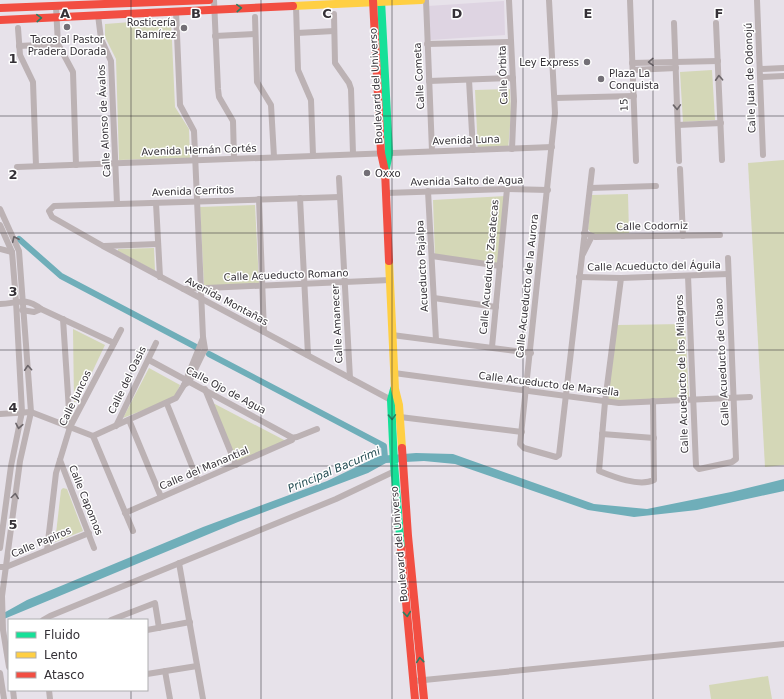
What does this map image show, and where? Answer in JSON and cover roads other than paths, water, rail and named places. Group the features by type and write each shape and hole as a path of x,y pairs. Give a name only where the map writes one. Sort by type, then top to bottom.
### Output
{"street":[{"path":"0,8 56,7 147,1 209,0"},
{"path":"214,0 218,93 233,121 234,158"},
{"path":"0,20 421,0"},
{"name":"Calle Cometa","path":"426,0 432,151"},
{"name":"Calle Órbita","path":"509,0 514,114 512,149"},
{"name":"Calle Acueducto de la Aurora","path":"549,0 555,98 548,190 520,444 524,448 555,456 560,455 566,397"},
{"name":"15","path":"630,0 636,161"},
{"name":"Calle Juan de Odonojú","path":"757,0 763,155"},
{"path":"147,1 148,13"},
{"name":"Boulevard del Universo","path":"378,1 394,373 400,417 397,442 397,466 418,681 416,699"},
{"path":"296,6 298,74 311,100 313,156"},
{"path":"56,7 58,44 73,72 76,165"},
{"path":"0,414 31,412 93,436 167,404 176,398 186,382 203,337 202,299 194,131 180,105 176,11"},
{"path":"334,14 335,63 349,83 351,89 353,154"},
{"name":"Calle Alonso de Ávalos","path":"98,15 101,39 112,61 117,204"},
{"path":"255,17 258,84 271,106 274,157"},
{"path":"674,23 679,160"},
{"path":"716,23 722,160"},
{"path":"18,28 22,61 33,82 36,166"},
{"path":"297,33 334,31"},
{"path":"215,36 255,34"},
{"path":"427,44 511,42"},
{"path":"19,46 58,44"},
{"path":"633,66 676,65 718,61"},
{"path":"760,69 784,68"},
{"path":"760,78 784,76"},
{"path":"429,81 513,78"},
{"path":"469,80 473,150"},
{"path":"555,98 634,96"},
{"path":"678,125 721,123"},
{"name":"Avenida Luna","path":"385,153 552,147"},
{"name":"Avenida Hernán Cortés","path":"17,167 385,153"},
{"path":"680,169 683,236"},
{"path":"566,397 592,170"},
{"name":"Calle Amanecer","path":"339,178 350,378"},
{"path":"590,188 656,186"},
{"name":"Avenida Salto de Agua","path":"386,193 507,189 548,190"},
{"name":"Calle Acueducto Zacatecas","path":"492,348 507,189"},
{"name":"Acueducto Pajalpa","path":"428,192 436,340"},
{"name":"Avenida Cerritos","path":"49,211 54,206 340,197"},
{"path":"300,198 308,355"},
{"path":"258,199 264,332"},
{"path":"156,203 160,277"},
{"path":"0,209 3,221 19,252 24,301 31,412 20,461 10,538 3,567 2,605 8,660"},
{"name":"Avenida Montañas","path":"49,211 52,217 102,246 399,405"},
{"path":"0,225 12,252 22,412 11,466 1,529 0,548"},
{"name":"Calle Codorniz","path":"584,234 592,236 720,235"},
{"path":"582,255 592,236"},
{"path":"102,246 158,244"},
{"path":"0,249 12,252"},
{"path":"432,256 500,266"},
{"name":"Calle Acueducto de Cibao","path":"699,469 732,462 736,457 728,258"},
{"name":"Calle Acueducto del Águila","path":"579,277 621,278 728,274"},
{"name":"Calle Acueducto de los Milagros","path":"688,276 696,466 699,469"},
{"path":"621,278 605,402 598,468 600,471 627,480 652,481 654,478 653,401"},
{"name":"Calle Acueducto Romano","path":"183,289 390,280"},
{"path":"434,298 496,308"},
{"path":"0,304 9,304 16,301 24,301 34,304 40,309 114,343"},
{"path":"9,304 16,308 34,312 40,309"},
{"path":"63,319 70,428"},
{"name":"Calle Juncos","path":"47,550 56,473 70,428 122,330"},
{"path":"392,335 530,353"},
{"name":"Calle del Oasis","path":"116,426 156,343"},
{"name":"Calle Ojo de Agua","path":"149,360 186,382 205,389 291,439"},
{"name":"Calle Acueducto de Marsella","path":"394,373 526,392 619,403 750,397"},
{"path":"205,389 236,464"},
{"name":"Boulevard del Universo","path":"395,389 391,400 397,442"},
{"path":"167,404 198,481"},
{"path":"400,417 522,432"},
{"path":"129,420 161,497"},
{"name":"Calle del Manantial","path":"125,513 291,439 297,438 317,429"},
{"path":"602,434 654,438"},
{"path":"93,436 133,531"},
{"name":"Calle Capomos","path":"60,460 94,548"},
{"path":"46,619 179,562 336,499 397,466"},
{"path":"1,529 11,528"},
{"name":"Calle Papiros","path":"3,567 89,533"},
{"path":"1,539 10,538"},
{"path":"179,562 203,699"},
{"path":"114,619 155,603 159,628"},
{"path":"148,630 190,622"},
{"path":"418,681 784,644"},
{"path":"148,674 197,666"},
{"path":"165,671 170,699"},
{"path":"0,673 4,699"},
{"name":"Boulevard del Universo","path":"418,681 424,699"}],"water":[{"path":"416,453 453,454 594,504 647,509 731,492 784,479 784,491 697,510 634,517 588,510 455,464 424,461 386,463 368,473 238,522 4,619 0,615 27,600 203,527 327,481 379,456"}],"waterway":[{"path":"19,239 61,276 196,347"},
{"name":"Principal Bacurimi","path":"209,354 384,446 385,458"}],"place":[{"name":"Tacos al Pastor Pradera Dorada","path":"67,27"},
{"name":"Rosticería Ramírez","path":"184,28"},
{"name":"Ley Express","path":"587,62"},
{"name":"Plaza La Conquista","path":"601,79"},
{"name":"Oxxo","path":"367,173"}]}
